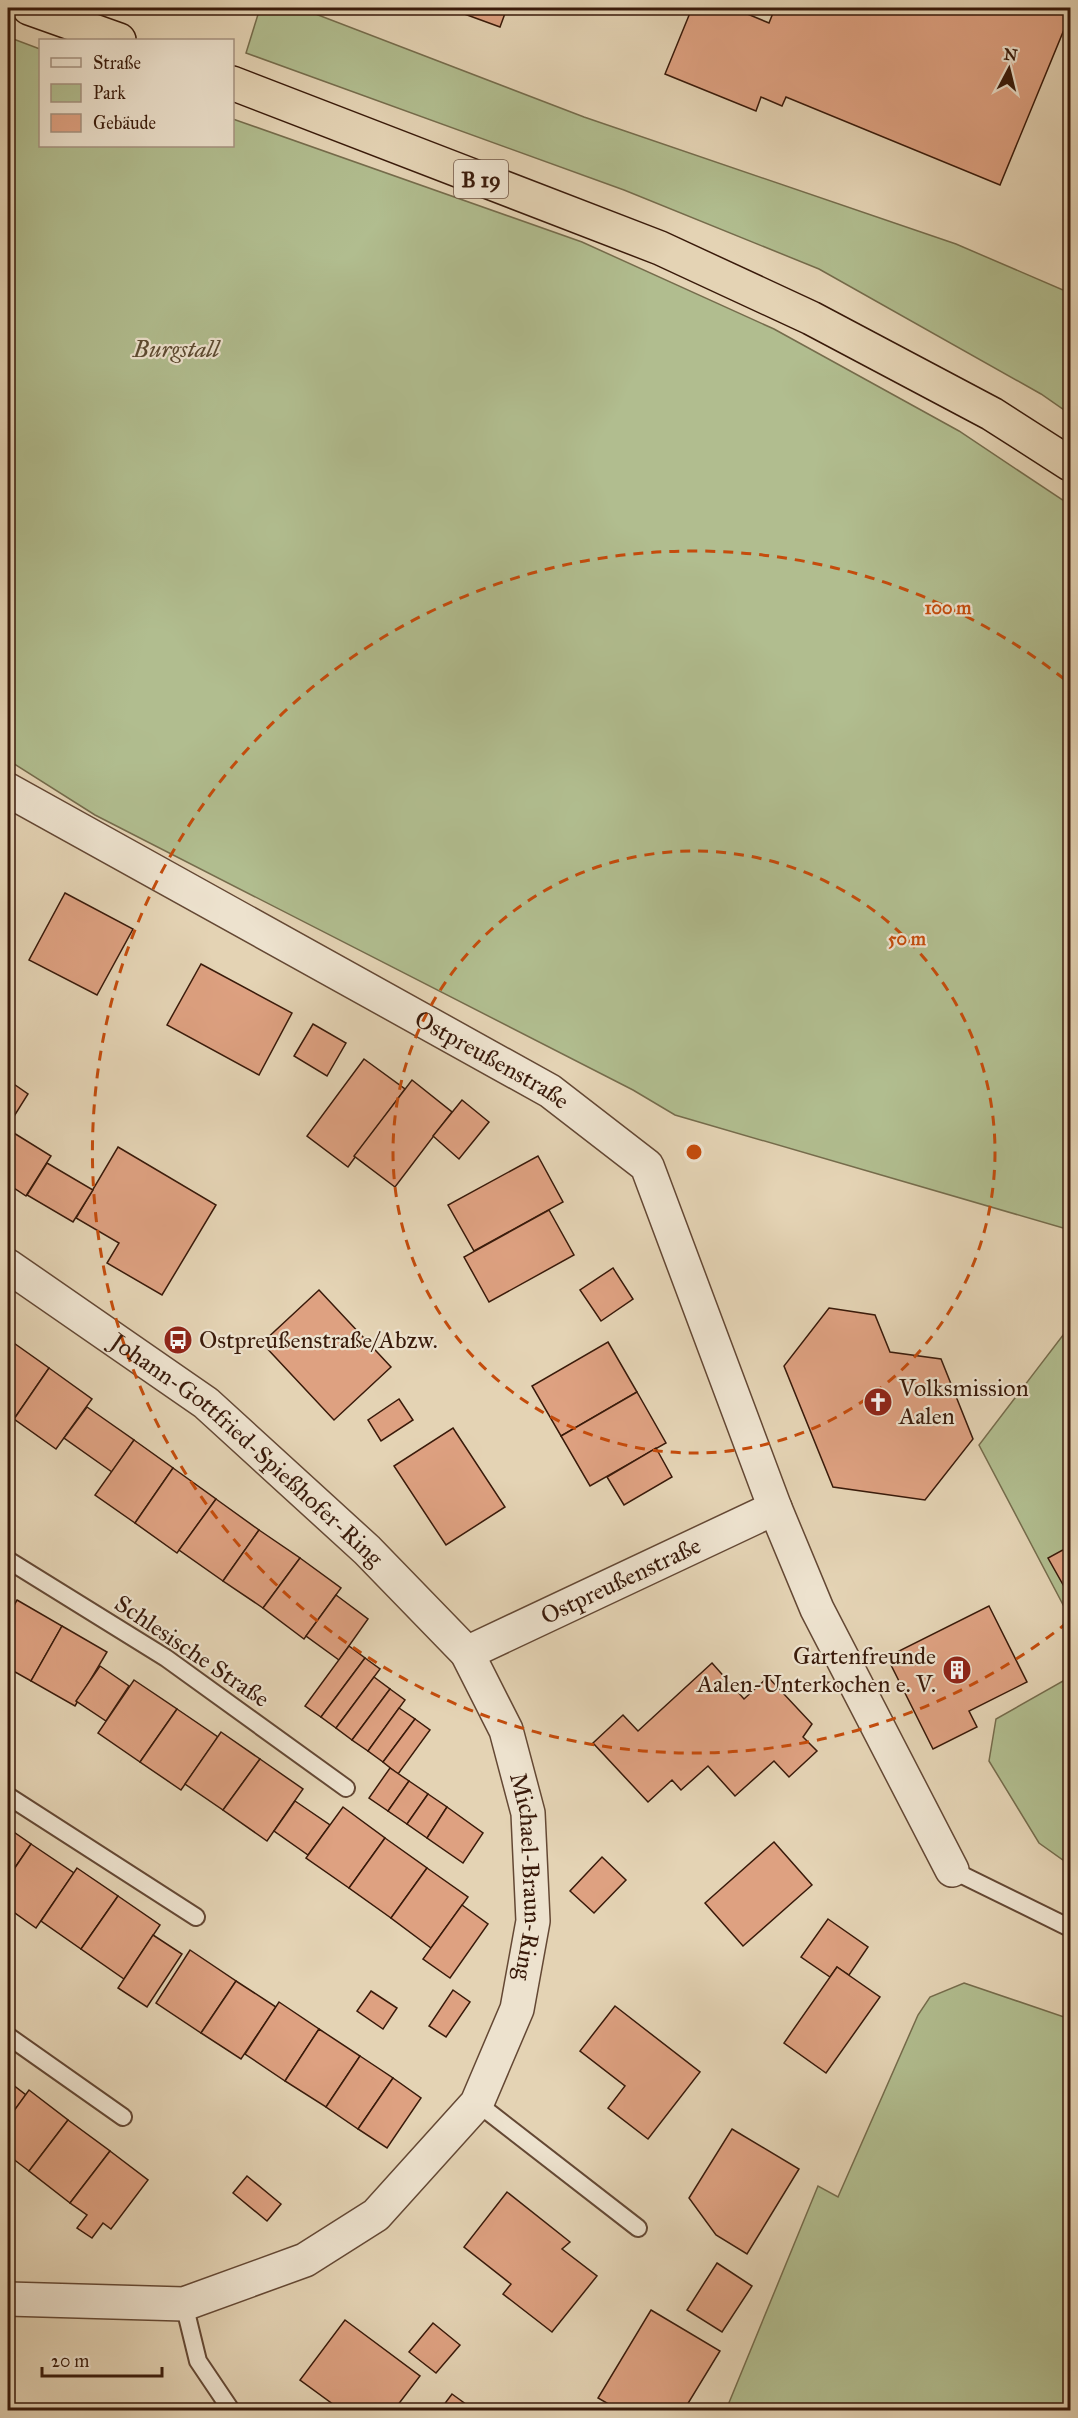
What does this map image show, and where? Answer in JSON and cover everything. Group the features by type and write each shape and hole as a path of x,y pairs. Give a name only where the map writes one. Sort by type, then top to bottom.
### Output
{"highway":[{"path":"29,8 116,39"},
{"name":"B 19","path":"234,83 670,252 811,318 972,403 1071,464"}],"street":[{"name":"Ostpreußenstraße","path":"8,790 550,1091 647,1166 775,1508 817,1609 952,1870"},
{"name":"Johann-Gottfried-Spießhofer-Ring","path":"8,1266 206,1403 367,1550 467,1653"},
{"name":"Ostpreußenstraße","path":"467,1653 775,1508"},
{"name":"Michael-Braun-Ring","path":"8,2299 184,2304 305,2260 376,2215 477,2103 517,2009 533,1921 528,1813 506,1730 467,1653"}],"lane":[{"name":"Schlesische Straße","path":"8,1560 166,1658 346,1788"},
{"path":"8,1796 196,1917"},
{"path":"952,1870 1071,1928"},
{"path":"8,2036 123,2117"},
{"path":"477,2103 638,2228"},
{"path":"184,2304 198,2361 231,2410"}],"green space":[{"path":"260,8 300,8 584,117 956,244 1070,293 1070,414 1041,394 819,269 624,190 246,53"},
{"name":"Burgstall","path":"8,37 39,49 39,147 234,147 234,119 582,242 774,329 959,431 1070,505 1070,1230 675,1115 633,1090 95,815 8,760"},
{"path":"1070,1326 1070,1618 979,1445"},
{"path":"1070,1677 1070,1865 1039,1843 989,1761 996,1719"},
{"path":"964,1983 1070,2019 1070,2410 726,2410 818,2186 838,2197 918,2015 930,1997"}],"building":[{"path":"448,8 507,8 500,27"},
{"path":"692,8 733,8 769,23 775,8 1070,8 1070,15 1000,185 786,97 782,106 761,97 756,111 665,74"},
{"path":"65,893 133,929 97,995 29,960"},
{"path":"201,964 292,1013 259,1075 167,1025"},
{"path":"313,1024 346,1043 327,1076 294,1056"},
{"path":"364,1059 405,1089 348,1167 307,1136"},
{"path":"8,1080 28,1094 8,1126"},
{"path":"412,1080 452,1112 395,1187 354,1156"},
{"path":"462,1100 489,1122 459,1159 433,1136"},
{"path":"9,1130 51,1156 26,1196 8,1184"},
{"path":"118,1147 216,1205 162,1295 107,1263 119,1243 76,1218"},
{"path":"538,1156 563,1202 474,1251 448,1205"},
{"path":"47,1163 93,1190 73,1222 27,1195"},
{"path":"549,1210 574,1255 489,1302 464,1257"},
{"path":"613,1268 633,1299 601,1321 580,1290"},
{"path":"319,1290 391,1367 334,1420 262,1343"},
{"name":"Volksmission Aalen","path":"829,1308 875,1315 890,1352 941,1359 973,1439 925,1500 833,1487 784,1366"},
{"path":"11,1341 49,1368 14,1419 8,1414 8,1347"},
{"path":"608,1342 637,1392 561,1436 532,1386"},
{"path":"49,1368 92,1399 56,1449 14,1419"},
{"path":"637,1392 666,1443 590,1486 561,1436"},
{"path":"399,1399 413,1420 381,1441 368,1420"},
{"path":"87,1407 134,1440 112,1472 64,1438"},
{"path":"453,1428 505,1507 446,1545 394,1466"},
{"path":"134,1440 173,1468 135,1523 95,1495"},
{"path":"656,1448 672,1477 624,1505 607,1477"},
{"path":"173,1468 216,1499 177,1553 135,1523"},
{"path":"216,1499 259,1530 223,1581 179,1550"},
{"path":"259,1530 300,1558 263,1608 223,1581"},
{"path":"1070,1546 1070,1587 1066,1590 1048,1558"},
{"path":"300,1558 341,1588 304,1639 263,1608"},
{"path":"336,1595 368,1619 339,1660 306,1636"},
{"path":"17,1600 62,1626 31,1681 8,1668 8,1617"},
{"name":"Gartenfreunde Aalen-Unterkochen e. V.","path":"989,1606 1027,1682 969,1711 977,1727 933,1749 887,1657"},
{"path":"62,1626 107,1652 75,1706 31,1681"},
{"path":"349,1646 365,1658 321,1717 305,1706"},
{"path":"365,1658 380,1669 336,1728 321,1717"},
{"path":"712,1663 744,1699 768,1677 812,1724 803,1737 817,1751 789,1777 774,1761 735,1796 708,1766 681,1790 672,1780 648,1802 593,1743 623,1715 638,1731"},
{"path":"100,1666 129,1686 106,1721 76,1701"},
{"path":"374,1677 390,1689 352,1740 336,1728"},
{"path":"134,1680 177,1709 140,1762 98,1733"},
{"path":"390,1689 405,1700 368,1751 352,1740"},
{"path":"399,1708 415,1719 383,1762 368,1751"},
{"path":"177,1709 218,1737 181,1790 140,1762"},
{"path":"415,1719 430,1730 398,1774 383,1762"},
{"path":"221,1732 260,1759 223,1810 185,1784"},
{"path":"260,1759 303,1789 267,1841 223,1810"},
{"path":"390,1768 409,1781 388,1811 369,1798"},
{"path":"409,1781 428,1794 407,1824 388,1811"},
{"path":"428,1794 447,1807 427,1838 407,1824"},
{"path":"295,1801 330,1825 308,1855 274,1831"},
{"path":"343,1807 385,1838 349,1888 306,1858"},
{"path":"447,1807 483,1833 463,1863 427,1838"},
{"path":"8,1828 31,1844 8,1878"},
{"path":"385,1838 427,1868 391,1918 349,1888"},
{"path":"774,1842 812,1885 743,1946 705,1903"},
{"path":"31,1844 74,1873 36,1928 8,1908 8,1878"},
{"path":"602,1857 626,1880 594,1913 570,1891"},
{"path":"77,1868 118,1896 81,1949 41,1921"},
{"path":"427,1868 468,1897 431,1948 391,1918"},
{"path":"118,1896 160,1925 124,1979 81,1949"},
{"path":"462,1905 488,1924 450,1978 423,1959"},
{"path":"828,1919 868,1947 849,1975 837,1967 830,1977 801,1957"},
{"path":"153,1935 182,1954 147,2007 118,1988"},
{"path":"190,1950 236,1981 201,2033 156,2003"},
{"path":"837,1967 880,1997 826,2073 784,2043"},
{"path":"236,1981 276,2007 241,2059 201,2033"},
{"path":"453,1990 470,2002 446,2037 429,2026"},
{"path":"371,1991 397,2008 383,2029 357,2011"},
{"path":"279,2002 319,2029 285,2081 245,2054"},
{"path":"615,2006 700,2072 648,2139 608,2108 625,2086 580,2051"},
{"path":"319,2029 360,2056 326,2107 285,2081"},
{"path":"360,2056 393,2078 358,2129 326,2107"},
{"path":"393,2078 421,2098 387,2148 358,2129"},
{"path":"8,2081 26,2095 8,2119"},
{"path":"29,2090 68,2120 29,2171 8,2155 8,2119"},
{"path":"68,2120 110,2151 70,2203 29,2171"},
{"path":"732,2129 799,2169 747,2254 716,2235 689,2198"},
{"path":"110,2151 148,2180 111,2229 103,2223 92,2238 77,2228 87,2215 70,2203"},
{"path":"247,2176 281,2204 267,2221 233,2193"},
{"path":"507,2192 570,2242 562,2249 597,2276 552,2332 503,2294 511,2284 464,2247"},
{"path":"717,2263 752,2286 722,2332 687,2310"},
{"path":"651,2310 720,2351 684,2410 619,2410 598,2398"},
{"path":"345,2320 420,2376 394,2410 341,2410 300,2380"},
{"path":"433,2323 460,2345 436,2373 409,2352"},
{"path":"452,2394 474,2410 440,2410"}],"place":[{"name":"Ostpreußenstraße/Abzw.","path":"178,1340"},
{"name":"Volksmission Aalen","path":"878,1402"},
{"name":"Gartenfreunde Aalen-Unterkochen e. V.","path":"957,1670"}]}
